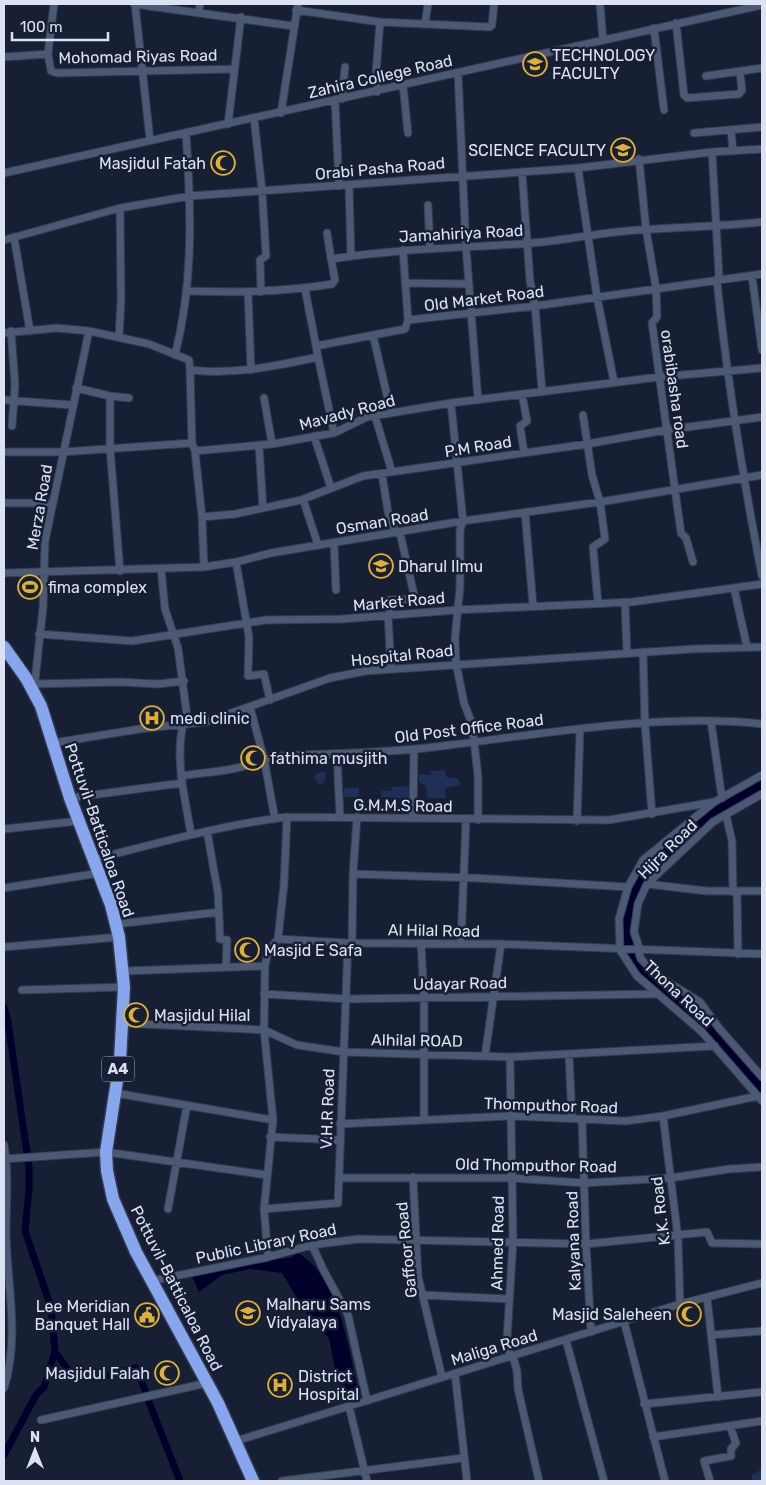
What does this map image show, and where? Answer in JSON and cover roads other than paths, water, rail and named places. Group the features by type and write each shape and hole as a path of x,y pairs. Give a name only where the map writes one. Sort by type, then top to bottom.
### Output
{"highway":[{"name":"Pottuvil-Batticaloa Road","path":"4,647 34,687 70,798 95,859 118,931 124,971 124,987 115,1093 106,1152 107,1171 113,1199 151,1280 207,1383 253,1481"}],"street":[{"name":"Mohomad Riyas Road","path":"54,4 48,54 51,71 57,73 234,69"},
{"path":"150,140 134,4 293,26"},
{"path":"199,12 200,4"},
{"path":"425,24 428,4"},
{"path":"280,112 297,7 380,22 490,27 492,25 494,4"},
{"path":"600,4 603,40"},
{"name":"Zahira College Road","path":"4,173 377,92 762,5"},
{"path":"228,124 241,18"},
{"path":"377,92 376,73 380,22"},
{"path":"676,23 684,95 687,98 739,94 742,90 740,72"},
{"path":"654,28 664,110"},
{"path":"4,58 48,54"},
{"path":"339,186 338,100 345,67"},
{"path":"706,76 762,68"},
{"path":"458,73 466,247 478,400"},
{"path":"403,85 408,133"},
{"path":"254,118 262,190 266,256 260,260 261,292"},
{"path":"694,133 762,127"},
{"path":"731,130 733,151"},
{"path":"175,355 188,291 190,196 186,133"},
{"name":"Orabi Pasha Road","path":"4,240 120,208 190,196 578,168 712,152 762,149"},
{"path":"712,152 719,275 717,281 726,370 742,478 762,576"},
{"name":"orabibasha road","path":"639,160 646,229 656,288 657,317 652,323 658,377 674,490 683,534 686,538 692,562"},
{"path":"578,168 597,297 614,382"},
{"path":"522,172 530,280 542,391"},
{"path":"349,186 351,256"},
{"path":"428,205 430,249"},
{"path":"119,337 121,300 120,208"},
{"name":"Jamahiriya Road","path":"331,259 403,250 528,244 588,234 646,229 717,227 762,222"},
{"path":"188,291 248,293 305,289 334,283 327,233"},
{"path":"14,237 30,331"},
{"path":"403,250 408,320"},
{"name":"Old Market Road","path":"316,346 405,329 408,320 534,306 762,274"},
{"path":"752,276 759,304 762,350"},
{"path":"405,283 469,284"},
{"path":"305,289 334,433"},
{"path":"248,293 251,370"},
{"path":"12,426 15,366 8,332 57,328 89,331 119,337 189,360 192,443 195,451 202,517 204,567"},
{"name":"Merza Road","path":"34,687 43,608 45,541 62,452 89,331"},
{"path":"373,335 390,413"},
{"path":"190,370 212,372 251,370 318,357"},
{"name":"Mavady Road","path":"195,451 259,446 334,433 367,417 451,403 658,377 762,368"},
{"path":"76,388 110,396 129,398"},
{"path":"522,394 527,421 520,426 524,452"},
{"path":"110,396 110,448 120,571"},
{"path":"264,398 272,444"},
{"path":"4,400 72,406"},
{"path":"451,403 463,521 460,530 460,587 455,638 456,663 464,703 471,721 474,741 478,776 478,820"},
{"path":"583,415 592,476 600,502 605,539 593,548 598,603"},
{"path":"375,416 392,472"},
{"name":"P.M Road","path":"202,517 235,514 303,499 363,476 762,417"},
{"path":"314,436 331,488"},
{"path":"4,452 62,452 192,443"},
{"path":"259,446 263,508"},
{"path":"382,474 388,512 398,533 415,599 389,600 391,669"},
{"name":"Osman Road","path":"4,573 204,567 236,562 271,553 463,521 600,502 762,475"},
{"path":"303,499 318,545"},
{"path":"4,502 52,503"},
{"path":"525,512 533,605"},
{"path":"334,543 336,590"},
{"path":"236,562 249,637 248,676 264,674 270,700"},
{"path":"161,569 165,609 174,634 184,681 186,724 178,745 191,834"},
{"name":"Market Road","path":"39,634 132,641 266,620 342,619 533,605 625,602 762,584"},
{"path":"734,588 747,647"},
{"path":"625,602 627,653"},
{"name":"Hospital Road","path":"53,743 206,722 330,678 391,669 456,663 762,647"},
{"path":"643,652 645,724 652,814"},
{"path":"34,687 119,682 158,684 184,681"},
{"path":"250,707 264,758 274,819"},
{"path":"711,722 722,798"},
{"name":"Old Post Office Road","path":"70,798 239,768 264,758 336,756 645,724 711,722 762,724"},
{"path":"577,821 580,730"},
{"path":"413,818 414,749"},
{"path":"336,756 340,817"},
{"path":"620,950 619,919 628,887 643,860 714,802 762,775"},
{"name":"Hijra Road","path":"639,950 634,932 638,904 647,884 713,822 762,794"},
{"name":"G.M.M.S Road","path":"95,859 191,834 287,817 609,820 714,802"},
{"path":"726,815 732,841 738,954"},
{"path":"268,1257 264,1209 273,1120 264,1030 265,966 268,951 278,938 284,884 287,817"},
{"path":"350,943 357,817"},
{"path":"461,943 466,820"},
{"path":"4,829 79,821"},
{"path":"207,831 219,912 220,939 227,940 226,967"},
{"path":"4,888 100,873"},
{"path":"353,874 628,887"},
{"path":"647,884 735,892 762,891"},
{"path":"4,947 118,931 219,912"},
{"name":"Al Hilal Road","path":"278,938 350,943 501,944 762,954"},
{"name":"V.H.R Road","path":"264,1209 338,1203 340,1124 350,943"},
{"path":"421,943 425,1054 424,1119"},
{"path":"485,1056 492,996 501,944"},
{"name":"Thona Road","path":"620,950 637,976 702,1032 760,1098"},
{"path":"639,950 641,959 663,981 700,1002 718,1028 762,1076"},
{"path":"124,971 265,966"},
{"path":"22,990 124,987"},
{"name":"Udayar Road","path":"264,994 348,999 656,994"},
{"name":"Alhilal ROAD","path":"122,1023 264,1030 297,1045 344,1052 510,1056 568,1055 715,1046"},
{"path":"568,1055 572,1119"},
{"name":"Ahmed Road","path":"510,1056 514,1241 507,1339 539,1481"},
{"path":"115,1093 273,1120"},
{"name":"Thomputhor Road","path":"340,1124 512,1116 626,1121 760,1098"},
{"path":"168,1209 187,1105"},
{"name":"K.K. Road","path":"663,1116 677,1234 680,1304"},
{"name":"Kalyana Road","path":"582,1120 591,1332"},
{"path":"270,1137 340,1140"},
{"path":"4,1145 7,1158 6,1235 12,1343 4,1388"},
{"path":"7,1158 106,1152 267,1175"},
{"name":"Old Thomputhor Road","path":"339,1178 512,1178 584,1183 670,1178 729,1169 762,1167"},
{"name":"Gaffoor Road","path":"413,1177 418,1276 442,1377"},
{"path":"417,1240 586,1244 707,1232 712,1243 762,1244"},
{"name":"Public Library Road","path":"151,1280 268,1257 312,1245 358,1239 417,1240"},
{"path":"312,1245 348,1315 367,1400"},
{"name":"Maliga Road","path":"236,1442 680,1304 762,1283"},
{"path":"423,1294 510,1299"},
{"path":"707,1297 718,1397"},
{"path":"624,1321 665,1481"},
{"path":"711,1335 762,1331"},
{"path":"566,1340 604,1481"},
{"path":"455,1374 462,1458 466,1481"},
{"path":"41,1420 207,1383"},
{"path":"644,1404 762,1392"},
{"path":"349,1406 368,1481"},
{"path":"653,1437 762,1421"},
{"path":"710,1481 704,1461 731,1456 731,1449 736,1443 730,1426"},
{"path":"282,1481 462,1458"}],"waterway":[{"path":"4,1007 8,1022 29,1167 25,1231 51,1307 55,1352 44,1387 36,1395 4,1455"},
{"path":"55,1352 70,1372 96,1378 136,1368 146,1392"},
{"path":"149,1402 180,1481"}],"place":[{"name":"TECHNOLOGY FACULTY","path":"535,64"},
{"name":"SCIENCE FACULTY","path":"623,150"},
{"name":"Masjidul Fatah","path":"223,163"},
{"name":"Dharul Ilmu","path":"381,566"},
{"name":"fima complex","path":"30,587"},
{"name":"medi clinic","path":"152,718"},
{"name":"fathima musjith","path":"253,758"},
{"name":"Masjid E Safa","path":"247,950"},
{"name":"Masjidul Hilal","path":"136,1015"},
{"name":"Malharu Sams Vidyalaya","path":"248,1313"},
{"name":"Masjid Saleheen","path":"689,1314"},
{"name":"Lee Meridian Banquet Hall","path":"147,1315"},
{"name":"Masjidul Falah","path":"167,1373"},
{"name":"District Hospital","path":"280,1385"}]}
